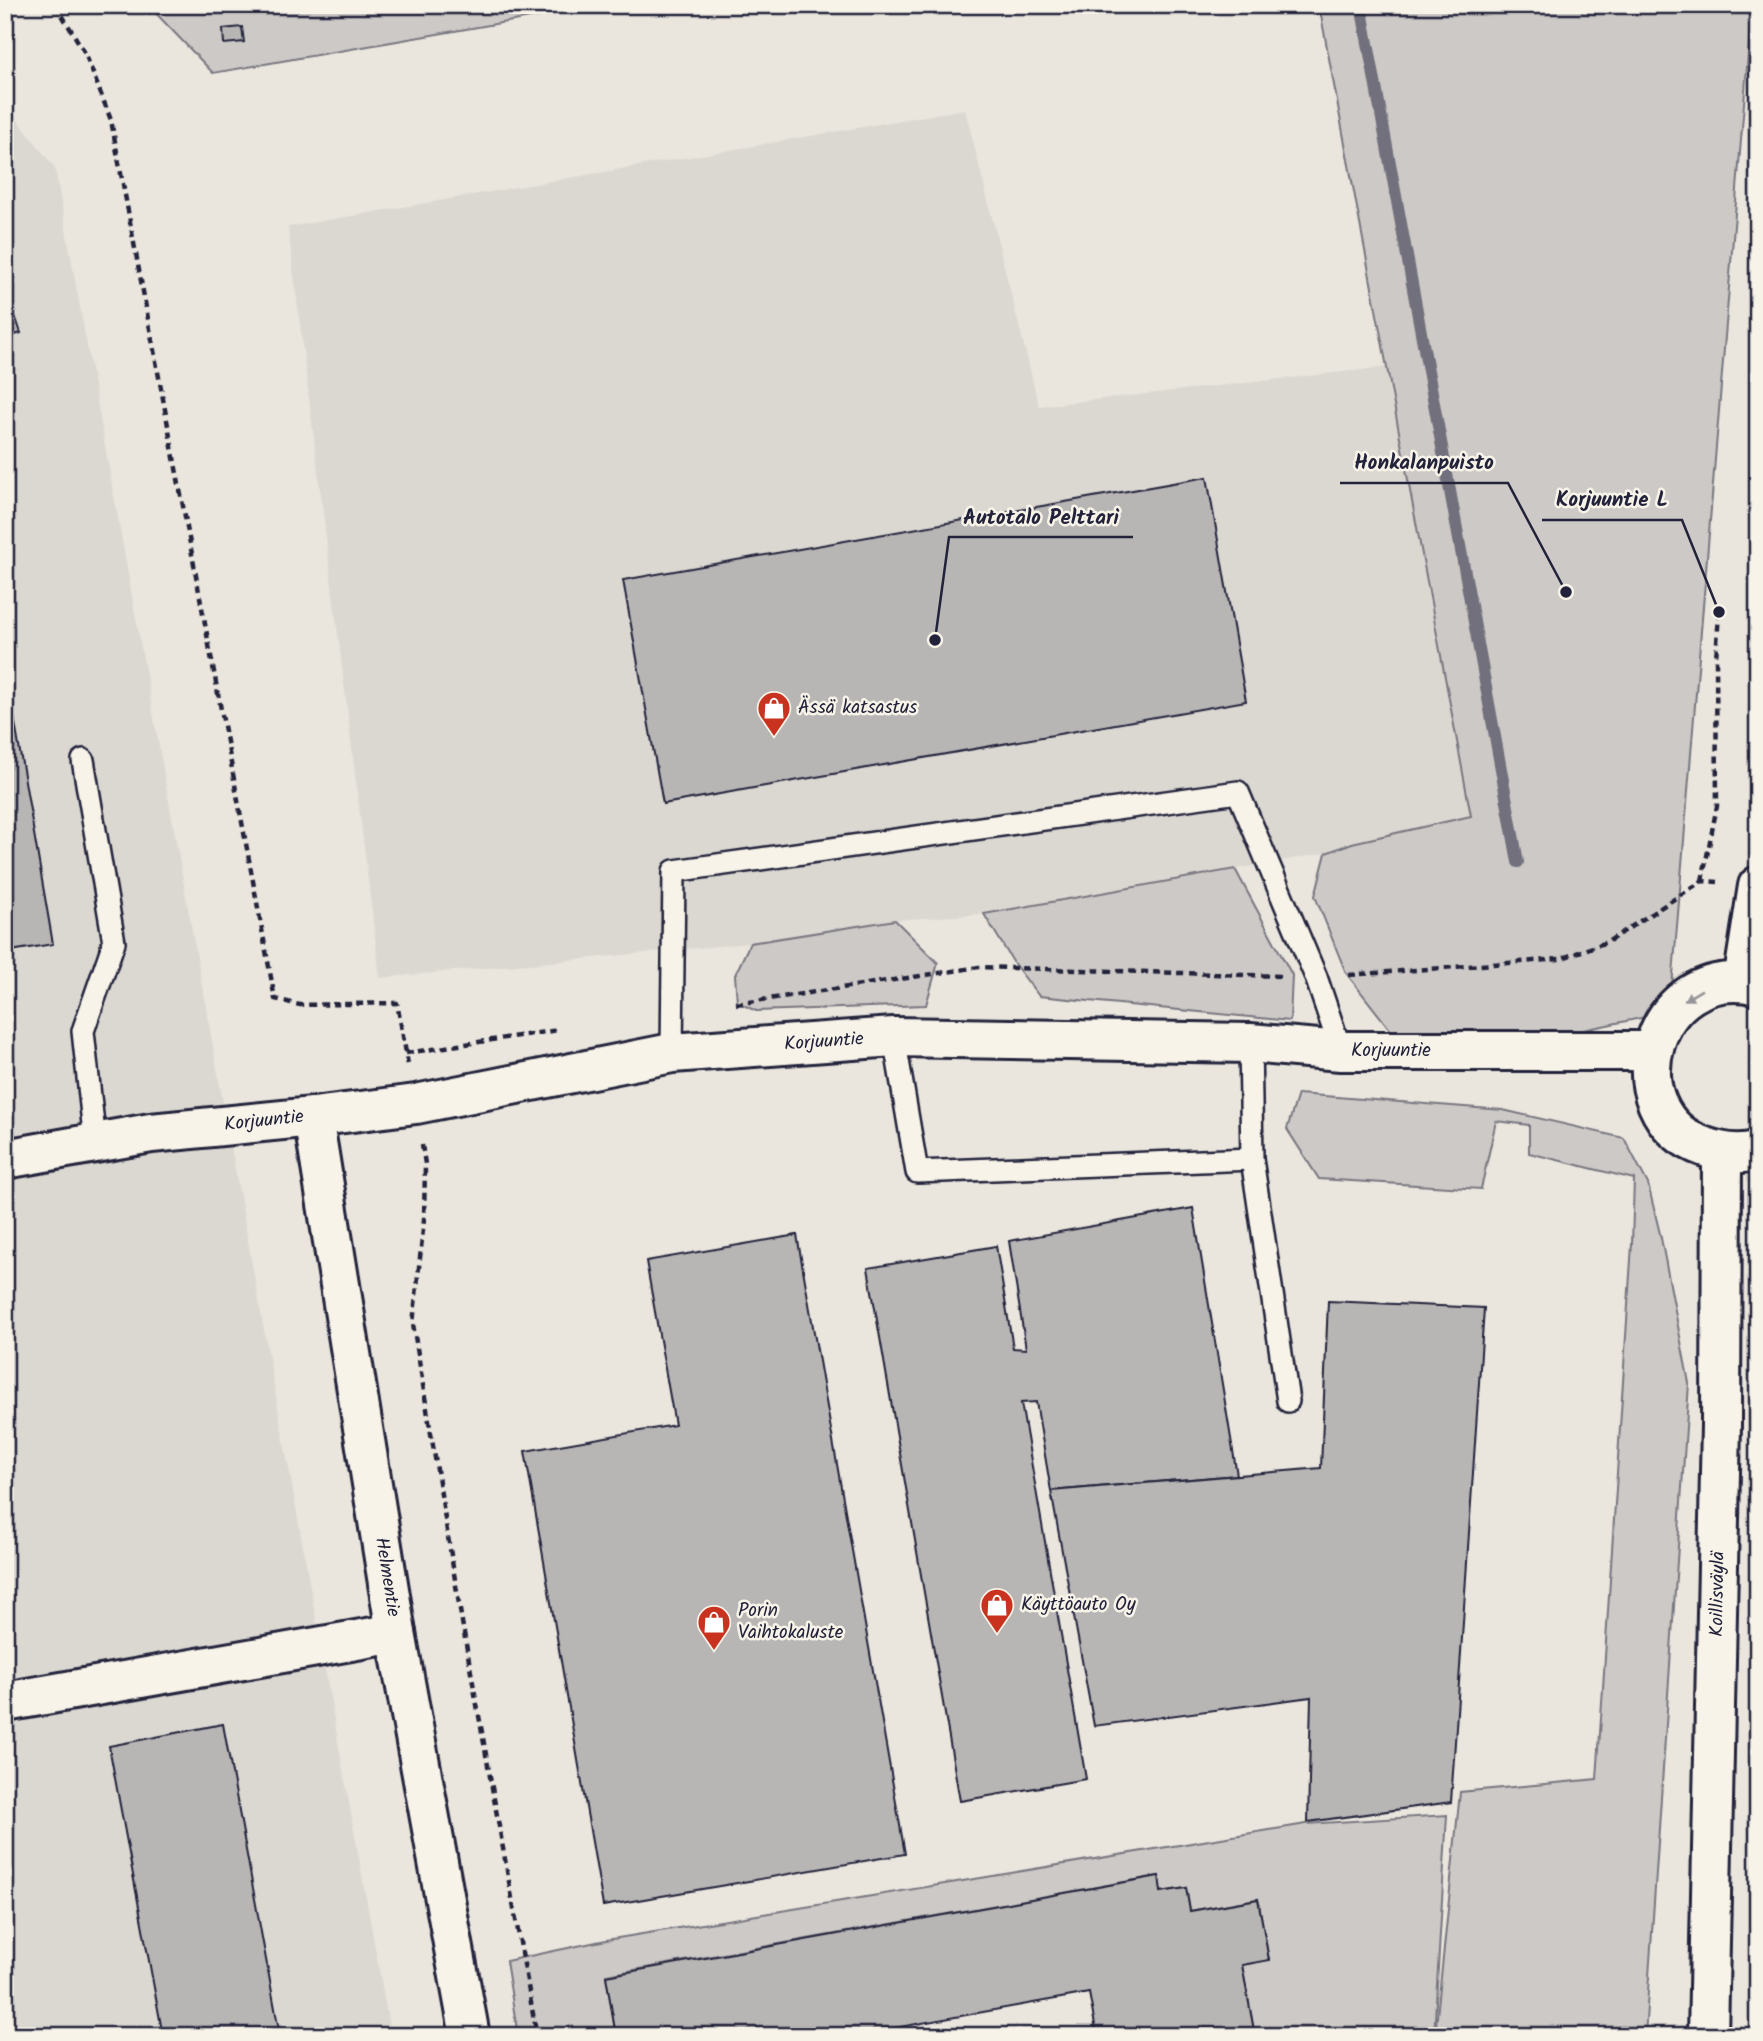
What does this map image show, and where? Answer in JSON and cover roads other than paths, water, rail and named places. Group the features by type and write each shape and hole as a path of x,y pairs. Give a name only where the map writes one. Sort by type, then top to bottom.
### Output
{"street":[{"path":"1740,1152 1696,1144 1674,1127 1658,1105 1651,1079 1652,1051 1660,1027 1675,1007 1695,992 1718,984 1750,984 1744,884"},
{"name":"Korjuuntie","path":"5,1159 151,1133 416,1104 672,1054 894,1037 1250,1043 1341,1051 1652,1051"},
{"name":"Helmentie","path":"313,1117 396,1633 470,2036"},
{"name":"Koillisväylä","path":"1709,2036 1721,1425 1740,1152"},
{"path":"5,1702 396,1633"}],"lane":[{"path":"83,760 114,942 83,1031 95,1143"},
{"path":"672,1054 674,870 1238,792 1316,977 1341,1051"},
{"path":"894,1037 917,1172 1252,1159"},
{"path":"1250,1043 1252,1159 1288,1401"}],"waterway":[{"path":"1361,5 1518,862"}],"place":[{"name":"Honkalanpuisto","path":"1566,592"},
{"name":"Korjuuntie L","path":"1719,612"},
{"name":"Autotalo Pelttari","path":"935,640"},
{"name":"Ässä katsastus","path":"774,738"},
{"name":"Käyttöauto Oy","path":"997,1635"},
{"name":"Porin Vaihtokaluste","path":"714,1652"}]}
